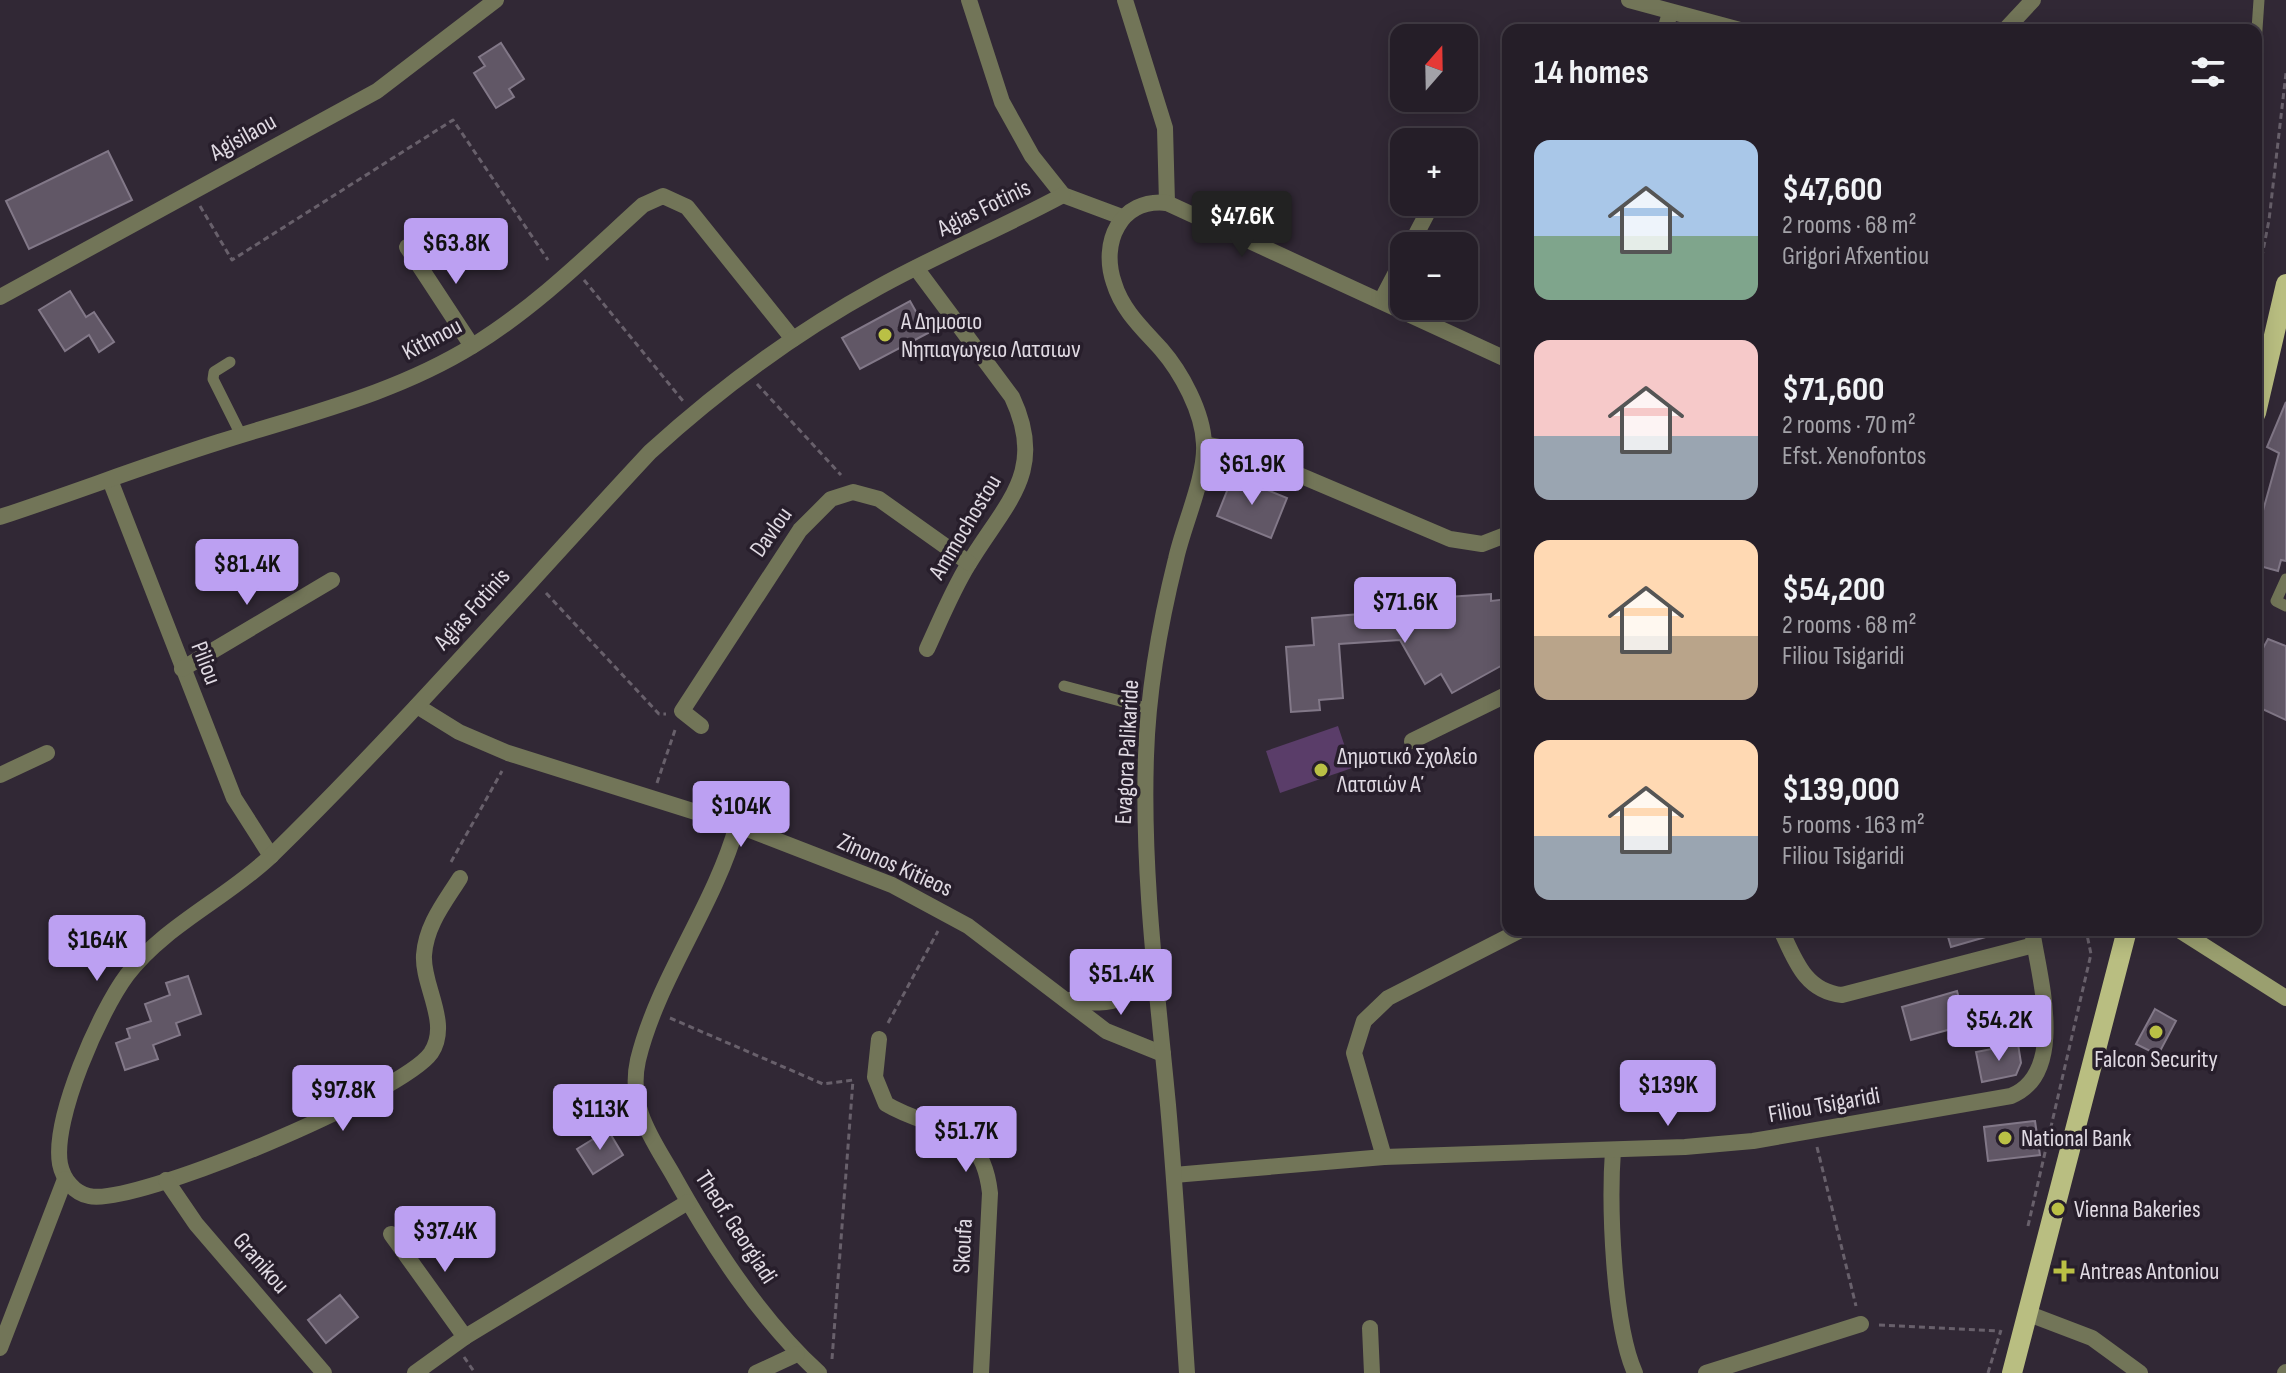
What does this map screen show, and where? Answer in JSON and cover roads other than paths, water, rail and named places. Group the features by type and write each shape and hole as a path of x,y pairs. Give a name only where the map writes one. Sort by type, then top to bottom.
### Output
{"main road":[{"path":"2262,387 2286,284"},
{"path":"2012,1373 2125,936"}],"street":[{"name":"Agisilaou","path":"0,297 377,91 496,0"},
{"path":"969,0 1009,116 1032,156 1063,195 1122,217"},
{"path":"1125,0 1165,128 1167,203"},
{"path":"1629,0 1667,22"},
{"path":"2011,24 2033,0"},
{"name":"Agias Fotinis","path":"65,1179 60,1153 71,1100 96,1025 112,998 149,952 238,887 271,856 417,706 650,452 692,413 793,339 916,268 1063,195"},
{"name":"Kithnou","path":"0,517 241,435 387,390 472,346 521,313 643,205 663,196 687,207 793,339"},
{"path":"1502,357 1167,203 1138,205 1122,217 1110,254 1114,283 1127,309 1180,377 1198,418 1204,444 1245,452 1450,539 1482,544 1502,536"},
{"path":"407,247 472,346"},
{"name":"Ammochostou","path":"916,268 1012,397 1025,431 1027,464 1022,479 969,563 927,649"},
{"path":"1381,301 1390,284"},
{"name":"Evagora Palikaride","path":"1187,1373 1146,802 1150,709 1164,608 1204,444"},
{"name":"Piliou","path":"110,480 234,798 271,856"},
{"name":"Davlou","path":"701,726 682,711 806,522 831,499 858,493 887,504 969,563"},
{"path":"182,669 332,580"},
{"path":"1412,741 1502,697"},
{"name":"Zinonos Kitieos","path":"417,706 459,732 512,754 737,825 892,885 947,914 1106,1031 1163,1054"},
{"path":"0,775 47,753"},
{"name":"Theof. Georgiadi","path":"737,825 721,873 656,1012 638,1061 636,1090 649,1132 688,1202 750,1293 797,1354 819,1373"},
{"path":"0,1348 65,1179 76,1190 96,1197 166,1180 326,1119 378,1093 425,1059 435,1045 438,1028 425,976 426,939 460,878"},
{"path":"1384,1157 1354,1053 1364,1021 1388,998 1509,936"},
{"path":"1784,936 1809,981 1824,992 1842,995 2033,937"},
{"path":"2188,936 2286,998"},
{"name":"Filiou Tsigaridi","path":"1174,1175 1384,1157 1613,1150 1753,1141 2003,1098 2026,1089 2039,1074 2046,1047 2033,937"},
{"path":"1067,1000 1101,1005 1119,1001 1143,980 1155,958"},
{"name":"Skoufa","path":"879,1039 875,1077 886,1104 950,1127 970,1143 985,1167 990,1193 981,1373"},
{"path":"1613,1150 1612,1199 1622,1323 1635,1373"},
{"name":"Granikou","path":"166,1180 196,1224 324,1373"},
{"path":"415,1373 465,1337 688,1202"},
{"path":"391,1234 465,1337"},
{"path":"2027,1323 2092,1338 2140,1373"},
{"path":"1706,1373 1861,1324"},
{"path":"1370,1328 1372,1373"},
{"path":"756,1373 797,1354"},
{"path":"1760,1356 1766,1373"}],"lane":[{"path":"2257,24 2259,0"},
{"path":"230,362 214,372 213,379 241,435"},
{"path":"2286,579 2276,601 2286,606"},
{"path":"1064,686 1150,709"}],"place":[{"name":"Α Δημοσιο Νηπιαγωγειο Λατσιων","path":"885,335"},
{"name":"Δημοτικό Σχολείο Λατσιών Α΄","path":"1321,770"},
{"name":"Falcon Security","path":"2156,1032"},
{"name":"National Bank","path":"2005,1138"},
{"name":"Vienna Bakeries","path":"2058,1209"},
{"name":"Antreas Antoniou","path":"2064,1271"}]}
